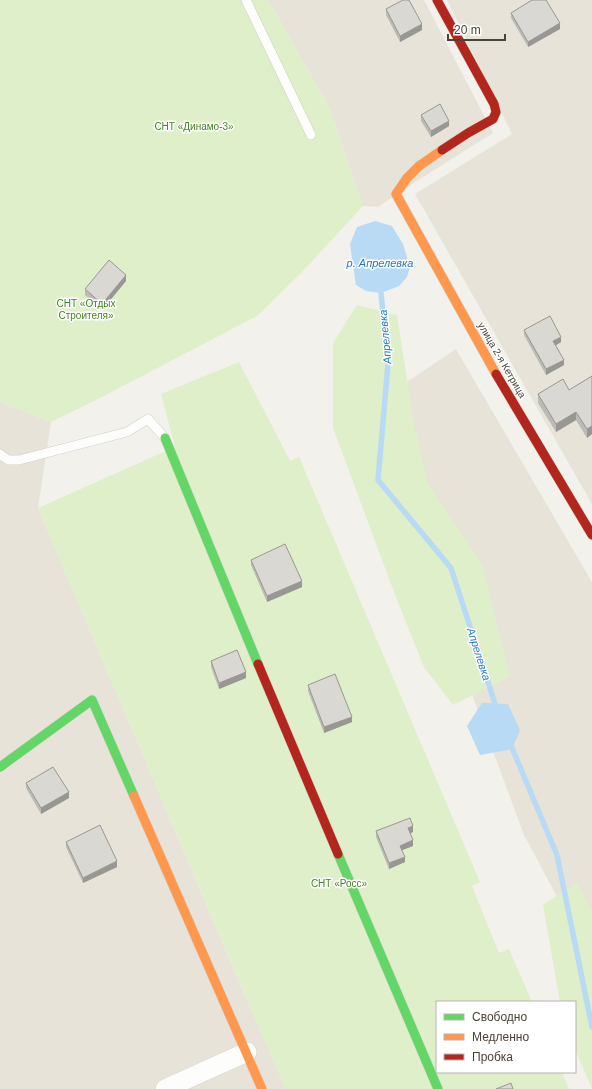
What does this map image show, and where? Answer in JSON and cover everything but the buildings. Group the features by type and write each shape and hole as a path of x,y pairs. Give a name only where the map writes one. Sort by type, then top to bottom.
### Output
{"street":[{"name":"улица 2-я Кетрица","path":"437,0 494,104 496,112 492,119 468,133 419,166 407,178 396,194 496,374 592,535"},
{"path":"165,438 266,685 438,1089"},
{"path":"0,767 92,700 262,1089"},
{"path":"165,1089 246,1052"}],"lane":[{"path":"246,0 311,135"},
{"path":"0,454 8,460 19,460 127,432 148,419 165,438"}],"shaded area":[{"path":"268,0 424,0 493,133 378,207 363,206 329,107"},
{"path":"447,0 592,0 592,504 415,194 512,134"},
{"path":"456,349 592,582 592,962 524,835 416,543 377,402"},
{"path":"0,402 51,422 38,508 286,1089 0,1089"}],"green space":[{"name":"СНТ «Динамо-3»","path":"0,0 268,0 329,107 363,206 302,272 257,316 51,422 0,402"},
{"path":"357,305 397,315 412,412 427,482 482,564 510,677 453,705 424,667 394,592 333,428 333,343"},
{"name":"СНТ «Росс»","path":"239,362 290,461 299,457 480,882 472,886 499,953 509,949 532,1001 436,1001 436,1073 562,1073 569,1089 285,1089 38,508 175,447 161,394"},
{"path":"577,882 592,911 592,1089 576,1051 576,1001 560,1001 543,905"}],"water":[{"name":"р. Апрелевка","path":"375,221 392,226 403,244 410,267 407,277 399,286 381,293 366,291 356,285 350,244 357,227"},
{"path":"482,703 508,704 520,730 512,749 480,755 467,726"}],"waterway":[{"name":"Апрелевка","path":"381,293 388,364 378,480 451,568 497,710"},
{"name":"Апрелевка","path":"510,743 557,855 592,1027"}],"traffic: fast":[{"path":"165,438 258,664"},
{"path":"0,767 92,700 134,796"},
{"path":"338,854 438,1089"}],"traffic: slow":[{"path":"442,150 419,166 407,178 396,194 496,374"},
{"path":"134,796 262,1089"}],"traffic: jam":[{"path":"437,0 494,104 496,112 493,119 442,150"},
{"path":"496,374 592,535"},
{"path":"258,664 338,854"}],"park label":[{"name":"СНТ «Отдых Строителя»","path":"86,308"}]}
